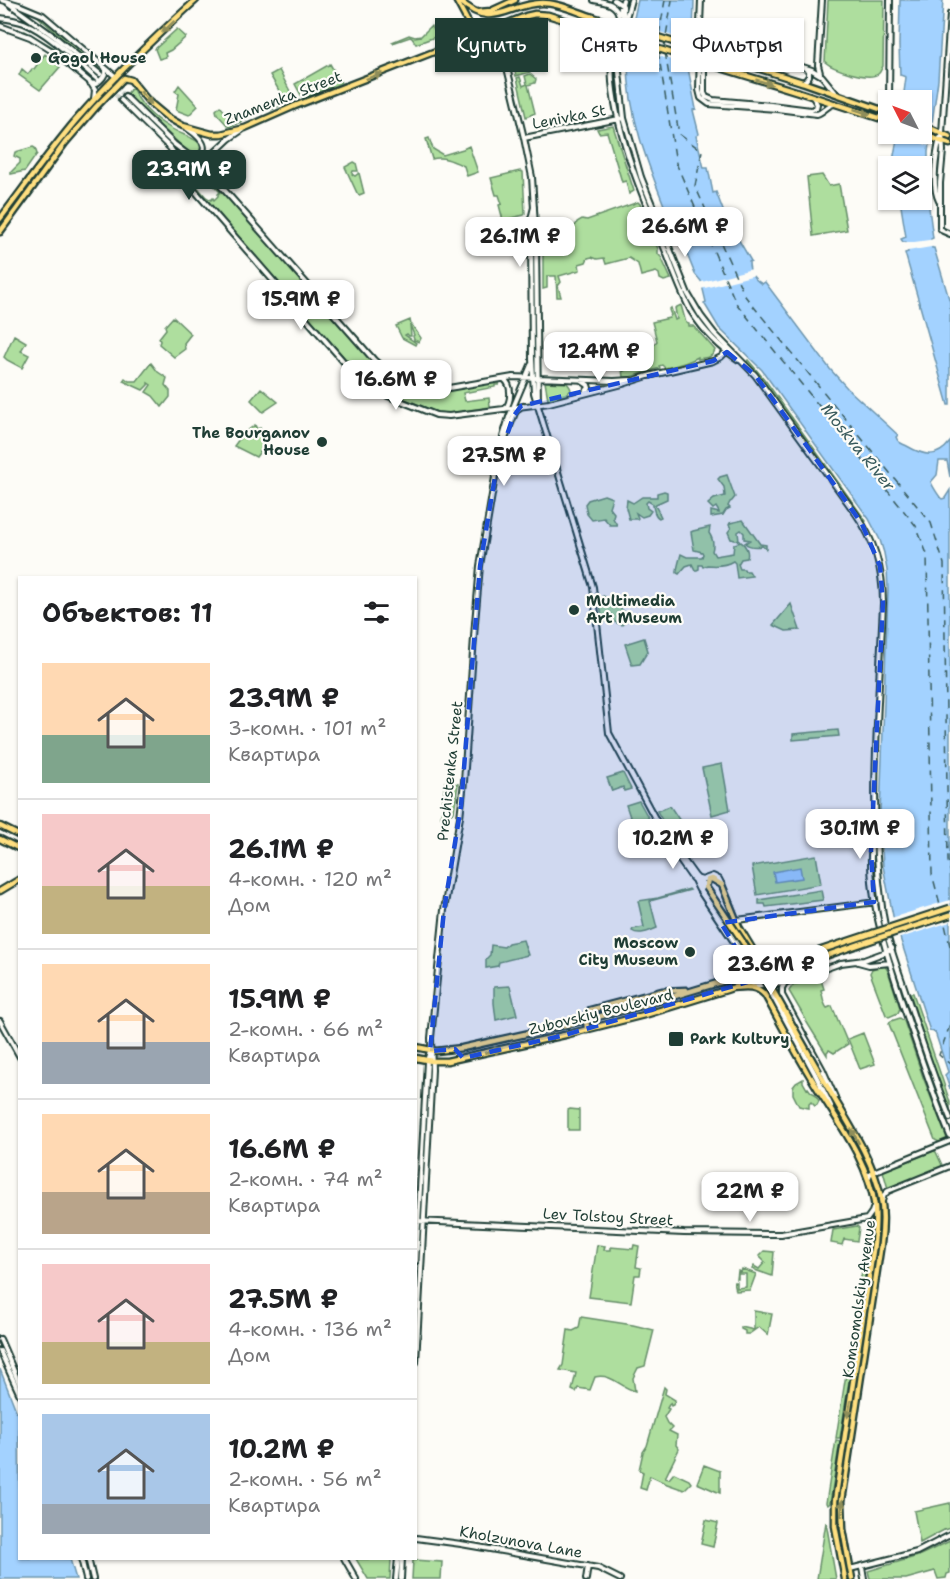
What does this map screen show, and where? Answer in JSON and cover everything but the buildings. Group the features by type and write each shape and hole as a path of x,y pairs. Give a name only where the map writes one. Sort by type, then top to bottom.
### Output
{"main road":[{"path":"2,0 36,11 116,77"},
{"path":"2,0 37,23 100,74"},
{"path":"0,219 94,99 196,0"},
{"path":"457,0 474,11 492,16 537,4 551,4"},
{"path":"457,0 466,18"},
{"path":"474,11 487,12 515,0"},
{"path":"545,0 551,4 802,82 878,108"},
{"path":"594,0 613,5 619,18"},
{"path":"614,0 622,2"},
{"path":"626,18 631,0"},
{"path":"700,18 701,0"},
{"path":"822,0 819,69 829,86 838,94"},
{"path":"889,90 890,0"},
{"path":"619,18 622,2"},
{"path":"622,2 624,18"},
{"path":"36,11 33,11 31,15 37,23"},
{"name":"Znamenka Street","path":"522,18 535,14 548,15 813,97"},
{"path":"950,14 946,96 935,170 936,195 940,202 940,227 950,234"},
{"path":"0,18 32,27 50,39 97,79"},
{"path":"0,26 30,38"},
{"path":"32,27 25,26 22,29 23,33 52,51 90,82 95,90 94,99"},
{"name":"Znamenka Street","path":"0,232 65,142 125,78 131,80 159,111 183,126 215,134 246,128 295,106 435,52"},
{"path":"806,68 814,66 818,60"},
{"path":"90,82 95,84 103,78 106,73 105,68"},
{"path":"802,82 808,79 810,74 806,68"},
{"path":"806,68 822,76"},
{"path":"508,72 531,166 536,241 535,378"},
{"path":"612,72 619,119 640,187 684,296 710,336 745,364 761,383 859,518 873,545 880,566 883,597 871,859 874,902 886,952 918,1053 950,1136"},
{"path":"619,72 624,117 641,177 688,294 701,316 728,351"},
{"path":"699,72 701,98 714,105 817,114 830,105 836,104"},
{"path":"704,72 705,99"},
{"path":"705,99 807,110 817,106 813,97"},
{"path":"813,97 878,118"},
{"path":"190,173 123,98 182,151 199,163 379,364 443,389 502,378 614,381 637,379"},
{"name":"Lenivka St","path":"524,138 624,117"},
{"path":"183,126 203,141 199,163"},
{"path":"188,182 190,173 199,163 246,128"},
{"path":"932,129 950,137"},
{"path":"932,137 950,144"},
{"path":"182,151 195,155 203,150"},
{"path":"183,167 188,182 309,324 367,386 440,416 504,410 581,395 713,361 728,351"},
{"path":"534,207 531,219 532,359 538,404 592,587 609,733 670,848 705,888 708,880 712,879 722,885"},
{"path":"502,447 509,417 532,359"},
{"path":"502,378 508,382 510,399 504,410"},
{"path":"576,379 585,382 589,388 581,395"},
{"name":"Prechistenka Street","path":"433,1051 444,910 462,806 480,566 495,473 514,413 523,406"},
{"path":"498,410 506,412 509,417"},
{"path":"874,820 882,907 892,948 925,1051 950,1118"},
{"path":"0,826 18,835"},
{"path":"0,839 18,848"},
{"path":"695,879 702,880 710,876 720,881 742,932 756,955 754,963 746,972 735,978"},
{"path":"695,879 699,890 748,963 746,972"},
{"path":"0,891 18,880"},
{"name":"Komsomolskiy Avenue","path":"705,888 759,966 817,1073 838,1106 873,1172 882,1202 881,1245 842,1501 843,1529 852,1579"},
{"path":"737,920 874,902 882,907"},
{"name":"Zubovskiy Boulevard","path":"433,1051 462,1048 630,1009 764,969 950,908"},
{"name":"Zubovskiy Boulevard","path":"417,1058 447,1061 463,1058 648,1014 950,915"},
{"path":"731,988 788,982 841,963 864,960 892,948"},
{"path":"855,962 869,965 890,963"},
{"path":"788,982 782,990 785,1001 823,1070 838,1106"},
{"path":"751,986 761,991 772,1006 808,1074 832,1108"},
{"path":"587,1030 585,1020 587,1013 595,1009 662,991 694,990"},
{"path":"772,1006 775,998 780,997 785,1001"},
{"path":"0,1021 18,1053"},
{"path":"417,1047 440,1054 437,1060 429,1061"},
{"path":"462,1048 458,1053 463,1058"},
{"path":"417,1248 429,1061 433,1051"},
{"name":"Komsomolskiy Avenue","path":"817,1073 868,1179 874,1206 874,1244 835,1501 835,1526 845,1579"},
{"path":"417,1315 420,1172 425,1120"},
{"path":"868,1179 873,1172 950,1141"},
{"path":"882,1202 888,1191 950,1166"},
{"path":"417,1180 420,1172"},
{"name":"Komsomolskiy Avenue","path":"867,1219 874,1206"},
{"name":"Lev Tolstoy Street","path":"419,1221 684,1233 781,1234 867,1219"},
{"path":"0,1339 18,1380"},
{"path":"0,1351 18,1391"},
{"path":"850,1569 917,1552 950,1535"},
{"name":"Kholzunova Lane","path":"417,1538 598,1568 620,1579"},
{"path":"81,1560 86,1579"},
{"path":"88,1560 93,1579"},
{"path":"345,1560 356,1579"},
{"path":"398,1579 400,1560"},
{"path":"586,1579 588,1566"},
{"path":"862,1567 864,1579"}],"highlighted area":[{"path":"727,352 755,375 809,449 862,524 880,566 883,603 871,851 874,902 721,923 751,973 758,971 762,977 751,981 565,1035 463,1058 455,1049 430,1051 444,910 461,806 480,566 497,465 513,417 521,406 713,361"}],"green space":[{"path":"828,0 884,0 883,66 878,74 859,75 843,71 825,62"},
{"path":"36,15 48,21 101,68 104,72 97,81 92,82 47,45 25,33 25,31 53,47 94,81 102,73"},
{"path":"431,26 435,31 435,37 416,44 410,37 392,42 409,35 421,36"},
{"path":"177,29 186,37 165,53 166,57 159,59 155,49"},
{"path":"45,54 60,67 40,90 19,75 22,69 28,74"},
{"path":"330,64 341,83 305,98 302,97 295,84"},
{"path":"279,70 293,97 292,100 271,110 266,106 279,99 281,94 270,75"},
{"path":"515,72 530,72 516,76"},
{"path":"530,74 536,79 535,83 528,85 535,113 526,117 517,78 520,77 523,86 527,84 525,76"},
{"path":"179,85 198,106 189,115 176,110 179,94 175,91"},
{"path":"132,87 138,99 151,114 171,128 200,143 202,147 200,151 195,153 187,151 127,94"},
{"path":"220,106 232,118 247,114 247,119 229,127 217,114 216,110"},
{"path":"613,126 634,191 629,194 626,181 622,182 607,132 599,133 597,129"},
{"path":"429,138 433,149 443,155 469,146 478,172 467,176 464,166 444,159 432,159 426,139"},
{"path":"33,147 37,154 25,171 11,174 20,163 20,159 14,156 15,152"},
{"path":"354,162 358,171 353,171 352,174 355,176 359,173 364,193 359,195 345,167"},
{"path":"204,171 379,367 441,391 500,381 495,387 463,393 465,401 489,398 490,407 439,413 375,387 363,379 209,202 190,184 193,182 206,197 214,200 220,192 202,173"},
{"path":"523,172 525,214 503,220 499,205 502,204 499,195 496,195 491,178"},
{"path":"822,175 829,186 839,184 847,230 813,236 807,177"},
{"path":"638,202 658,254 671,279 664,281 656,272 641,276 638,264 629,258 606,264 604,258 592,257 579,264 580,270 559,276 561,282 558,286 561,297 557,297 556,276 547,276 547,288 543,289 543,238 576,225 582,219 587,220"},
{"path":"681,305 686,323 693,326 713,347 715,350 713,354 665,368 662,365 659,366 660,368 623,377 622,369 624,371 643,365 645,367 646,361 631,365 630,361 646,357 648,350 652,349 657,341 652,322 669,318 671,308 675,320 677,319 675,308"},
{"path":"173,317 191,334 184,343 185,349 174,357 159,344 159,338 166,329 165,326"},
{"path":"410,320 421,338 419,342 414,340 410,325 411,336 405,335 416,343 415,345 402,338 396,326"},
{"path":"14,335 26,342 21,351 29,355 22,368 4,357"},
{"path":"748,360 765,380 866,521 864,522 747,362"},
{"path":"151,363 167,378 165,385 170,391 170,397 162,407 153,396 146,392 151,385 148,383 143,390 123,381 125,378 129,381 137,381"},
{"path":"545,382 567,383 571,390 566,395 548,399"},
{"path":"261,388 278,402 263,412 251,400"},
{"path":"255,425 257,429 260,428 260,433 267,442 256,457 234,446 242,435"},
{"path":"539,443 543,445 542,448 524,452 524,461 520,460 517,464 516,472 509,472 505,475 502,473 507,463 514,464 517,461 508,454 511,445 518,445 514,449 520,445 526,444 529,447"},
{"path":"727,475 735,497 728,506 730,508 723,515 711,517 711,511 719,512 716,507 713,509 708,504 714,499 725,496 724,487 718,479"},
{"path":"667,492 667,499 655,505 661,517 656,516 653,504 648,501 647,508 651,511 648,515 642,517 636,513 637,519 629,519 626,508 627,500 633,503 642,497 657,497 657,493"},
{"path":"604,495 612,498 609,507 614,513 613,518 617,525 610,525 604,518 592,520 587,514 585,504 588,500"},
{"path":"743,520 760,544 766,545 766,549 745,543 750,540 744,539 744,533 741,530 738,532 739,541 731,539 728,532 731,528 730,523"},
{"path":"710,527 712,551 715,556 733,553 734,544 741,542 747,549 748,556 741,559 738,564 740,569 749,571 752,576 737,578 733,561 703,567 699,565 697,570 692,564 686,566 679,574 677,573 681,554 687,557 702,557 702,552 694,550 691,532"},
{"path":"603,596 631,617 622,625 612,621 602,622 600,599"},
{"path":"791,604 800,630 786,631 773,625"},
{"path":"644,638 648,651 640,664 632,665 625,644"},
{"path":"838,730 839,736 793,740 793,734"},
{"path":"722,764 730,810 712,815 702,768"},
{"path":"623,773 631,789 624,791 623,787 612,791 607,778"},
{"path":"445,782 458,784 454,812 441,816"},
{"path":"639,801 659,837 639,844 626,805"},
{"path":"670,806 684,827 671,836 657,811"},
{"path":"816,855 821,884 757,895 752,866"},
{"path":"689,889 650,901 657,928 641,933 632,931 644,927 638,901"},
{"path":"821,890 823,900 766,907 765,904 759,904 759,900"},
{"path":"523,940 528,955 499,962 498,966 486,968 486,959 490,955 491,945 504,947 508,943"},
{"path":"885,966 888,971 900,1008 898,1013 889,1017 886,1015 870,973 872,969"},
{"path":"820,977 825,1004 827,1008 832,1006 848,1044 834,1053 829,1050 827,1055 789,991 793,985"},
{"path":"510,986 517,1015 496,1020 494,987"},
{"path":"910,993 913,993 950,1102 950,1111 930,1058"},
{"path":"900,1018 904,1021 947,1139 941,1143 935,1140 889,1024"},
{"path":"863,1033 875,1064 860,1069 848,1039"},
{"path":"803,1079 807,1089 815,1094 819,1101 815,1106 811,1102 809,1108 799,1106 793,1094 793,1087"},
{"path":"568,1110 579,1110 579,1130 568,1130"},
{"path":"934,1151 941,1167 888,1189 883,1171"},
{"path":"857,1226 859,1228 857,1241 844,1239 842,1245 831,1243 833,1230"},
{"path":"869,1229 871,1230 870,1247 860,1308 856,1307"},
{"path":"597,1245 605,1246 604,1250 611,1250 611,1247 633,1249 634,1245 639,1246 636,1267 641,1268 640,1275 635,1275 631,1302 589,1297"},
{"path":"764,1251 774,1252 772,1276 752,1269 754,1266 759,1269 765,1262 759,1256"},
{"path":"742,1269 756,1274 750,1290 736,1291 734,1282 737,1282 737,1288 746,1287 746,1274 738,1274 737,1279 738,1271 741,1272"},
{"path":"754,1311 772,1314 768,1335 759,1327 749,1334 745,1334 745,1331 741,1329 741,1327 754,1330"},
{"path":"581,1317 654,1330 645,1366 638,1368 633,1378 635,1391 601,1376 595,1377 590,1390 578,1388 576,1392 572,1390 576,1373 560,1370 563,1365 568,1330 573,1331 579,1328"},
{"path":"854,1323 858,1323 840,1438 836,1438"},
{"path":"664,1387 665,1394 675,1400 673,1405 671,1406 670,1403 664,1417 672,1428 669,1431 677,1435 676,1445 679,1449 665,1478 669,1479 674,1473 689,1480 691,1483 684,1490 650,1476 646,1490 640,1488 643,1472 639,1470 643,1452 647,1446"},
{"path":"836,1440 840,1441 828,1505 826,1503"},
{"path":"704,1465 720,1471 720,1493 697,1483"},
{"path":"950,1503 950,1528 920,1543 914,1511"},
{"path":"706,1520 718,1523 713,1547 701,1544"},
{"path":"826,1522 836,1579 817,1579"},
{"path":"950,1541 950,1573 946,1578 938,1579 935,1571 906,1579 870,1579 868,1571 918,1556"},
{"path":"357,1560 391,1560 390,1579 368,1579"},
{"path":"413,1560 442,1562 441,1579 412,1579"}],"water":[{"name":"Moskva River","path":"638,0 694,0 694,18 671,18 671,72 689,72 696,109 693,110 699,134 696,136 704,168 708,168 713,193 716,192 726,218 751,261 749,262 752,275 762,284 765,282 830,369 848,389 898,435 896,437 899,442 919,452 930,454 940,451 950,442 950,477 947,461 939,461 937,475 931,482 942,499 950,490 950,1089 945,1075 948,1072 935,1032 930,1031 893,916 883,866 880,814 888,590 884,553 869,519 762,370 719,328 704,303 706,302 701,281 695,274 680,237 677,238 660,195 637,129 632,106 629,72 659,72 659,18 634,18"},
{"path":"900,0 943,0 938,80 932,123 932,90 904,90 906,77 900,75"},
{"path":"896,144 929,144 928,156 894,156"},
{"path":"902,210 929,210 932,248 934,248 950,302 950,405 948,405 905,253 908,252 906,242 901,239 906,237"},
{"path":"800,867 802,878 775,882 773,872"},
{"path":"0,1369 18,1415 18,1560 70,1560 76,1579 0,1579"}],"pier":[{"path":"659,32 671,36 671,60 659,56"},
{"path":"936,239 934,241 937,246 902,252 903,245 900,244"},
{"path":"752,269 755,275 701,289 698,283"},
{"path":"950,900 950,922 897,939 891,918"}],"ferry route":[{"path":"659,35 665,0"},
{"path":"664,48 672,0"},
{"path":"665,52 679,134 702,151 695,186 745,296 931,523 944,564 948,861 950,871"},
{"path":"659,57 676,163 736,303 916,526 927,554 932,874 941,908"},
{"path":"942,912 950,946"},
{"path":"950,1025 939,1055 950,1064"}],"tunnel":[{"path":"103,76 125,96"},
{"path":"97,79 121,100"}],"place":[{"name":"Gogol House","path":"36,58"},
{"name":"The Bourganov House","path":"322,442"},
{"name":"Multimedia Art Museum","path":"574,610"},
{"name":"Moscow City Museum","path":"690,952"},
{"name":"Park Kultury","path":"676,1039"}]}
